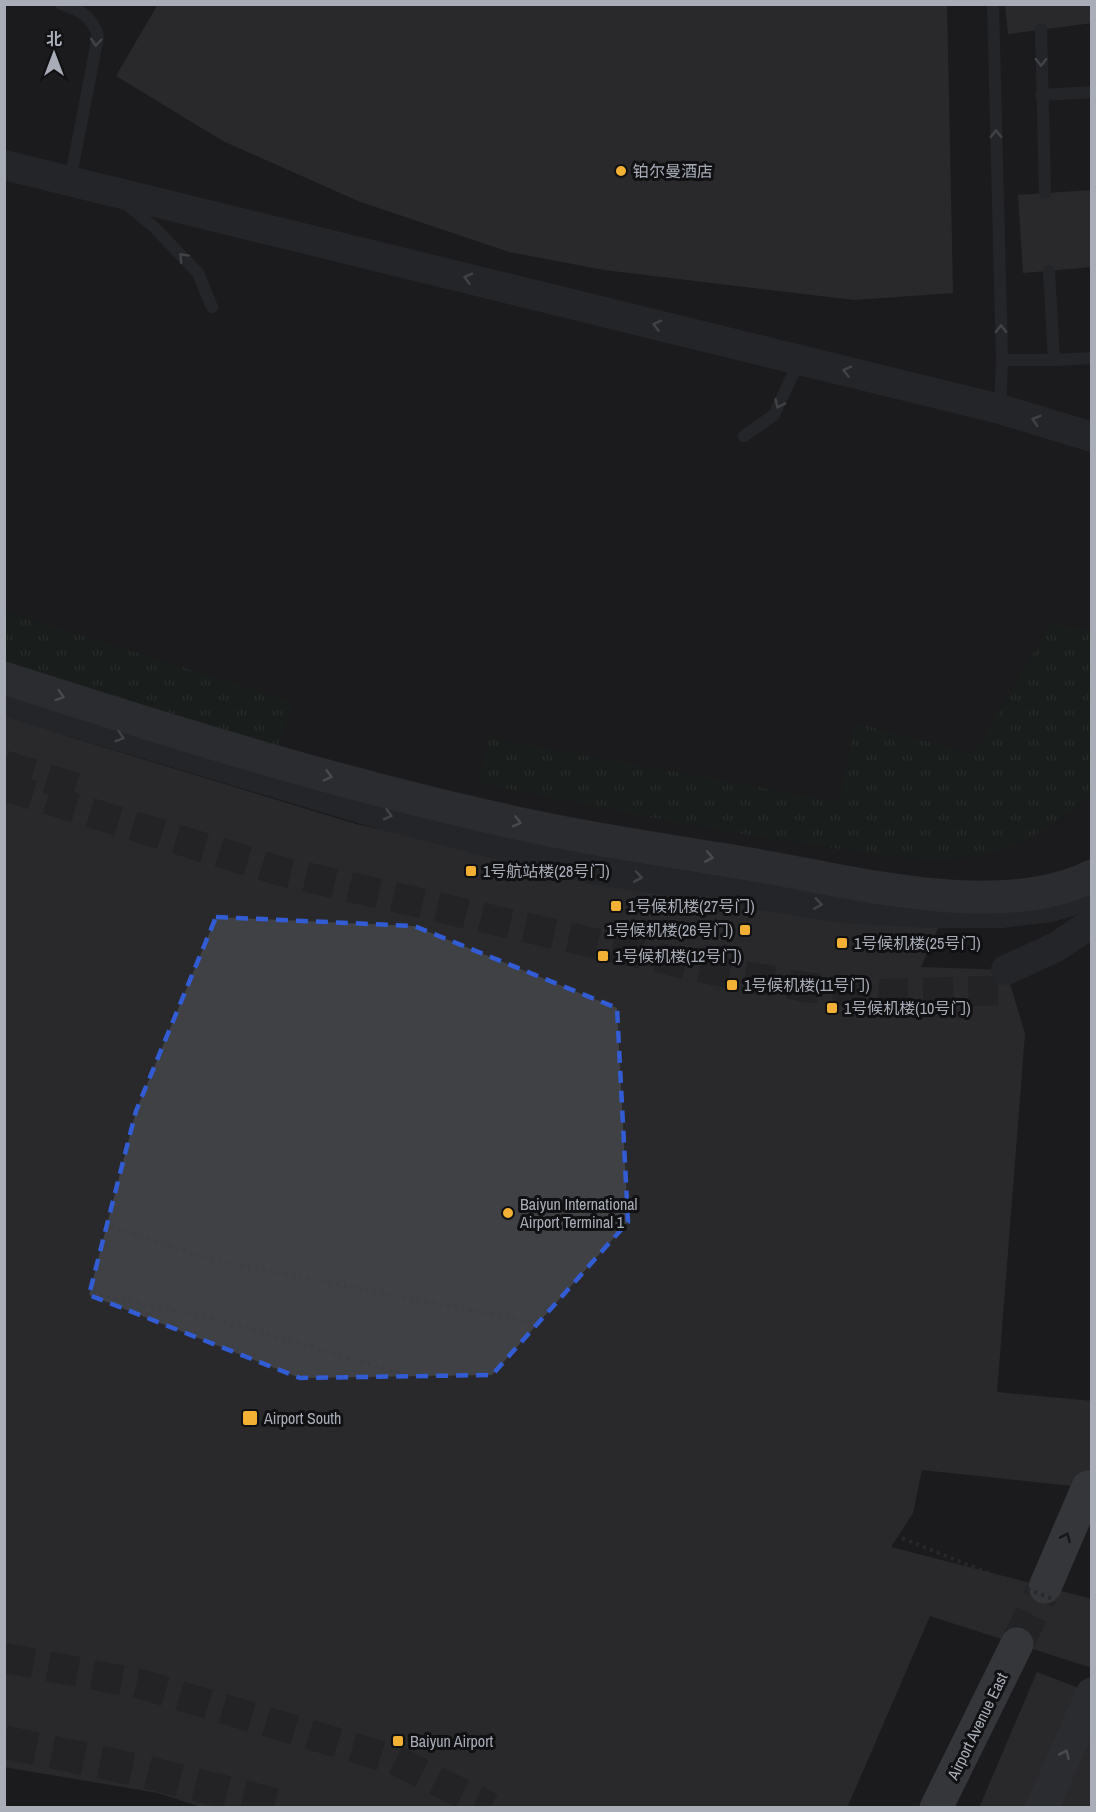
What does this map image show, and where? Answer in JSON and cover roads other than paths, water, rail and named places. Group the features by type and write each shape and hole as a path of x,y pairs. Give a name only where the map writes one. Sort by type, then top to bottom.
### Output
{"highway":[{"path":"1045,1587 1088,1487"},
{"name":"Airport Avenue East","path":"936,1808 1017,1644"}],"main road":[{"path":"4,678 154,726 328,776 551,830 846,881 969,898 1053,891 1092,876"},
{"path":"1042,1808 1092,1694"}],"street":[{"path":"4,165 1000,409 1092,437"},
{"path":"4,700 363,809 591,869 842,908 930,913 1001,913 1051,907 1092,894"},
{"path":"1092,923 1008,980 1092,939"}],"lane":[{"path":"61,4 85,14 94,24 98,36 69,181"},
{"path":"993,4 1002,360 1000,409"},
{"path":"1041,29 1045,193"},
{"path":"1041,95 1092,92"},
{"path":"111,191 155,228 198,273 212,307"},
{"path":"1049,271 1054,360"},
{"path":"1002,360 1092,358"},
{"path":"744,436 774,415 799,360"}],"tunnel":[{"path":"4,765 82,790"},
{"path":"4,786 280,871 707,969 805,987 883,994 1011,990"},
{"path":"1017,1644 1045,1587"},
{"path":"4,1658 137,1683 395,1760 491,1808"},
{"path":"4,1742 138,1770 289,1808"}],"place":[{"name":"铂尔曼酒店","path":"621,171"},
{"name":"1号航站楼(28号门)","path":"471,871"},
{"name":"1号候机楼(27号门)","path":"616,906"},
{"name":"1号候机楼(26号门)","path":"745,930"},
{"name":"1号候机楼(25号门)","path":"842,943"},
{"name":"1号候机楼(12号门)","path":"603,956"},
{"name":"1号候机楼(11号门)","path":"732,985"},
{"name":"1号候机楼(10号门)","path":"832,1008"},
{"name":"Baiyun International Airport Terminal 1","path":"508,1213"},
{"name":"Airport South","path":"250,1418"},
{"name":"Baiyun Airport","path":"398,1741"}]}
